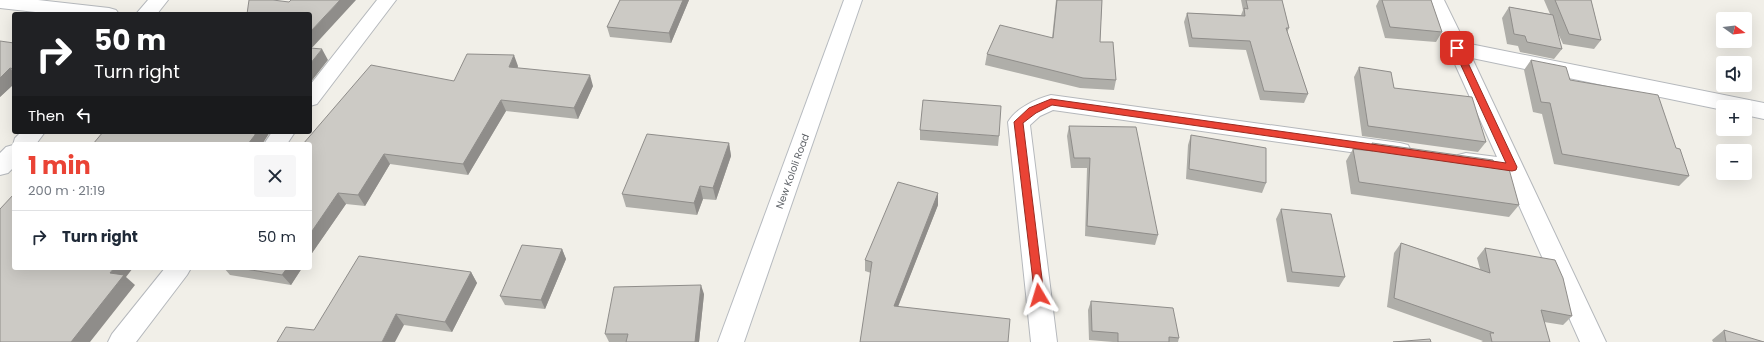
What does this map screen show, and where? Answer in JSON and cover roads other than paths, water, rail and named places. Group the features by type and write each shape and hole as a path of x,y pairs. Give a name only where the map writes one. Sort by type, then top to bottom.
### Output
{"street":[{"path":"148,12 159,0"},
{"path":"312,96 387,0"},
{"name":"New Kololi Road","path":"731,342 853,0"},
{"path":"1435,0 1593,342"},
{"path":"0,2 91,12"},
{"path":"1457,48 1716,101"},
{"path":"1044,342 1019,122 1032,110 1051,102 1419,154"},
{"path":"1752,108 1764,111"},
{"path":"25,142 32,134"},
{"path":"1450,158 1512,167"},
{"path":"121,342 177,270"}]}
